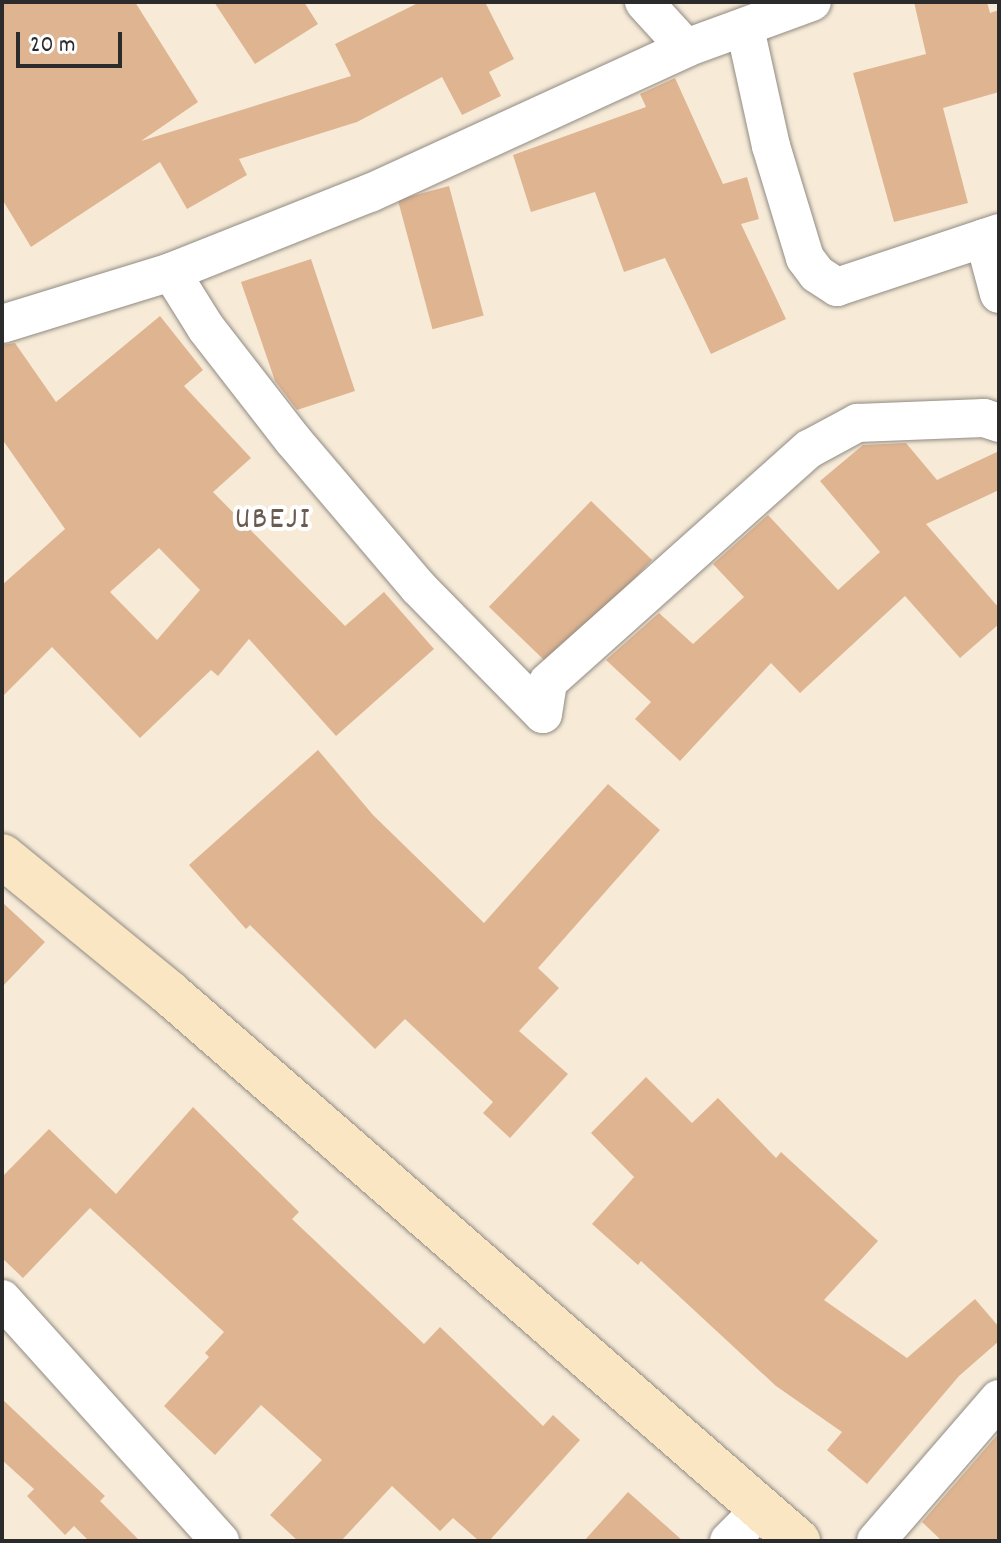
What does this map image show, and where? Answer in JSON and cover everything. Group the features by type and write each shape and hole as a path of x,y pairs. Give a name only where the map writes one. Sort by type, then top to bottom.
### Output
{"street":[{"path":"644,2 686,48"},
{"path":"2,324 171,272 370,193 686,48 812,2"},
{"path":"745,28 771,146 805,258 817,274 837,287 992,235 999,294"},
{"path":"171,272 206,328 293,440 418,587 543,714 548,682 809,449 857,423 984,418 999,423"},
{"path":"2,856 168,992 798,1541"},
{"path":"2,1299 220,1541"},
{"path":"876,1541 999,1399"},
{"path":"729,1541 761,1509"}],"building":[{"path":"2,2 135,2 198,102 141,141 351,76 335,44 420,2 485,2 514,59 489,72 501,96 462,115 442,77 357,122 239,159 247,175 187,209 160,162 31,247 2,199"},
{"path":"214,2 304,2 318,24 255,64"},
{"path":"914,2 987,2 990,13 999,10 999,92 943,108 968,203 894,222 853,73 926,54"},
{"path":"675,78 723,184 747,177 759,219 741,224 786,319 711,354 665,258 624,272 595,192 531,212 513,155 646,107 640,94"},
{"path":"449,186 484,315 432,329 398,200"},
{"path":"311,259 355,391 297,410 275,381 241,282"},
{"path":"160,316 203,370 184,386 251,458 213,492 345,626 384,592 434,649 336,736 249,639 218,676 211,670 140,738 52,647 2,697 2,585 65,529 2,439 2,345 15,343 56,402","holes":["159,548 200,590 157,640 110,592"]},
{"path":"906,443 937,480 999,451 999,490 926,524 999,608 999,624 960,658 905,596 800,693 771,663 680,761 635,719 651,702 606,660 659,613 693,644 744,597 713,564 768,515 838,590 880,552 820,481 863,445"},
{"path":"591,501 652,560 550,666 489,607"},
{"path":"318,750 373,815 484,923 608,784 660,830 538,968 559,988 519,1031 568,1074 510,1138 483,1113 493,1102 405,1019 375,1049 250,925 246,929 189,865"},
{"path":"2,902 45,942 2,987"},
{"path":"646,1077 692,1123 718,1098 776,1158 781,1152 878,1241 824,1300 907,1358 975,1299 999,1327 999,1341 959,1376 867,1484 827,1450 842,1432 776,1386 641,1261 638,1265 592,1224 634,1177 591,1133"},
{"path":"193,1107 299,1212 292,1219 424,1344 440,1327 543,1426 553,1415 580,1440 489,1541 479,1541 453,1518 440,1531 392,1486 341,1541 298,1541 270,1515 322,1460 261,1405 215,1455 164,1406 209,1357 205,1353 224,1332 90,1208 23,1278 2,1258 2,1177 49,1129 116,1194"},
{"path":"2,1399 105,1496 100,1501 140,1541 89,1541 74,1526 65,1535 27,1496 34,1489 2,1460"},
{"path":"999,1433 999,1541 942,1541 922,1522"},
{"path":"628,1492 683,1541 584,1541"}],"district":[{"name":"UBEJI","path":"273,521"}]}
